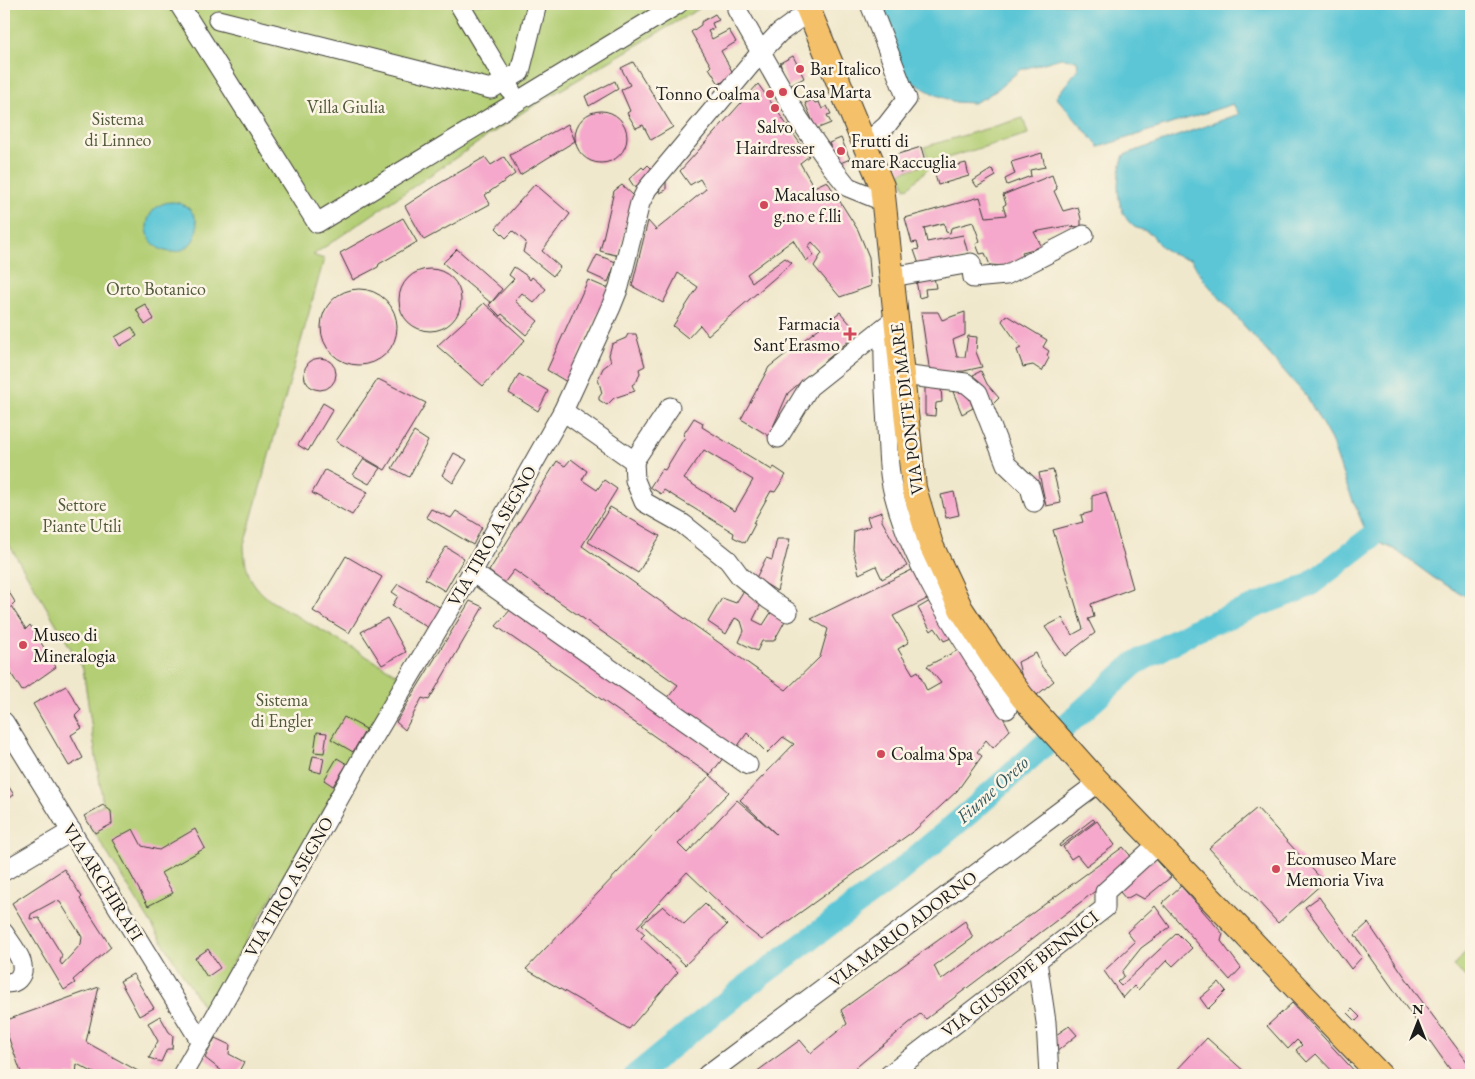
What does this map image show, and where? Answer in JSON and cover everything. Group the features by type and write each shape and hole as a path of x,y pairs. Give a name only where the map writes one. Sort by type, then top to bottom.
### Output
{"main road":[{"name":"VIA PONTE DI MARE","path":"804,7 882,186 892,277 890,323 902,375 914,488 931,545 961,609 998,665 1015,703 1095,778 1380,1075"}],"street":[{"path":"179,4 317,223 678,4"},
{"path":"460,4 516,101"},
{"path":"197,34 218,12 491,89 520,72 537,4"},
{"path":"738,4 737,10 799,119 832,168 848,187 884,202"},
{"path":"864,145 886,126 906,99 870,4"},
{"name":"VIA TIRO A SEGNO","path":"182,1075 372,740 472,572 563,411 619,287 640,203 647,189 761,52 804,7"},
{"path":"892,277 971,263 973,278 1006,275 1084,235"},
{"path":"778,438 810,386 890,323"},
{"path":"890,323 883,365 888,461 894,498 910,545 928,580 1015,703"},
{"path":"902,375 966,383 978,393 1006,464 1030,487 1034,502"},
{"path":"670,407 634,461 635,480 644,502 683,524 728,560 740,576 788,612"},
{"path":"563,411 634,461"},
{"path":"472,572 748,765"},
{"name":"VIA ARCHIRAFI","path":"4,722 201,1042"},
{"name":"VIA MARIO ADORNO","path":"707,1075 1095,778"},
{"path":"4,871 72,831"},
{"name":"VIA GIUSEPPE BENNICI","path":"889,1075 1105,908 1105,892 1159,844"},
{"path":"4,933 20,960 23,969 16,981 4,983"},
{"path":"1038,961 1046,1022 1049,1075"}],"green space":[{"name":"Orto Botanico","path":"4,4 707,4 523,112 313,255 324,259 244,545 247,570 253,583 271,601 402,677 205,1010 84,816 103,804 83,669 4,536"},
{"path":"1023,118 1028,134 940,160 942,164 929,168 909,187 905,188 900,173 930,163 924,147"},
{"path":"1471,945 1471,981 1454,967"}],"water":[{"path":"883,4 1471,4 1471,599 1434,578 1394,549 1369,539 1346,484 1331,440 1307,397 1203,279 1191,259 1168,252 1151,234 1132,225 1122,210 1119,201 1118,182 1124,155 1239,114 1233,104 1099,147 1056,97 1078,69 1077,60 1061,58 1020,70 986,97 973,103 955,102 934,94 905,78"},
{"path":"172,202 190,209 197,227 190,245 172,252 154,245 147,227 154,209"}],"building":[{"path":"715,14 719,20 712,23 714,28 708,31 712,39 729,30 736,42 721,51 734,75 719,84 691,32 701,25 701,22"},
{"path":"793,56 804,78 788,87 780,63"},
{"path":"633,62 673,127 651,140 643,125 636,128 627,113 630,111 621,90 630,85 621,68"},
{"path":"615,81 618,89 589,106 585,96"},
{"name":"Macaluso g.no e f.lli","path":"758,84 809,156 800,163 814,187 827,181 858,230 869,257 871,286 840,297 814,266 822,253 812,242 808,247 814,255 806,261 793,240 747,274 752,282 785,258 792,263 708,335 700,325 688,338 673,326 698,287 678,273 663,303 632,286 648,221 656,230 706,189 700,179 690,185 680,171"},
{"path":"813,100 815,103 819,102 822,109 827,106 831,114 827,115 831,123 816,129 805,103"},
{"path":"596,111 606,111 616,115 623,122 627,137 623,152 616,159 606,163 596,163 586,159 579,152 575,142 575,132 579,122 586,115"},
{"path":"568,124 575,141 520,175 510,155"},
{"path":"841,138 850,159 838,164 829,143"},
{"path":"921,147 926,164 900,172 895,155"},
{"path":"1042,153 1045,167 1030,170 1031,176 1007,185 1005,179 1015,174 1011,162"},
{"path":"485,157 491,165 504,157 515,174 485,195 490,204 424,240 405,206"},
{"path":"966,163 969,176 938,185 934,171"},
{"path":"648,165 652,169 635,188 629,179 642,167 644,169"},
{"path":"992,169 996,176 977,187 973,181"},
{"path":"1052,175 1057,189 1054,191 1063,211 1078,207 1081,227 1066,226 1034,232 1042,247 1022,252 1024,258 1005,266 990,265 985,253 980,254 976,244 980,241 973,222 951,228 950,233 946,232 944,223 924,228 927,242 963,235 969,257 921,270 914,250 919,249 917,242 912,243 905,218 980,197 986,217 1006,215 1003,206 1006,204 1003,195"},
{"path":"666,181 666,190 660,193 660,188"},
{"path":"535,184 570,214 542,251 560,267 553,276 523,252 526,242 513,231 506,238 496,228"},
{"path":"622,185 633,195 619,256 600,251 614,191"},
{"path":"403,218 417,242 379,264 378,267 353,280 340,253"},
{"path":"457,249 502,289 491,303 443,263"},
{"path":"597,255 616,262 608,282 588,273"},
{"path":"514,267 530,280 532,277 546,289 534,303 522,293 515,301 538,321 526,335 502,314 500,316 489,305 514,279 509,275"},
{"path":"424,269 436,269 452,278 459,288 461,300 459,312 452,322 436,331 424,331 413,326 404,317 399,306 399,294 404,283 413,274"},
{"path":"934,277 936,288 925,289 926,296 919,298 916,280"},
{"path":"588,280 609,289 567,382 547,370"},
{"path":"359,289 373,292 386,300 394,313 397,327 394,341 386,354 373,362 359,365 345,362 332,354 324,341 321,327 324,313 332,300 345,292"},
{"path":"484,303 525,340 483,386 437,346"},
{"path":"145,304 154,319 145,325 136,309"},
{"path":"840,312 858,333 788,393 769,436 741,419 769,367"},
{"path":"921,312 938,312 942,320 965,312 965,335 953,340 957,357 965,357 968,336 977,337 976,352 982,367 964,371 930,373"},
{"path":"1006,315 1047,340 1043,347 1049,351 1047,355 1049,358 1042,371 1033,365 1023,367 1017,350 1021,348 1002,321"},
{"path":"132,327 137,336 120,346 115,337"},
{"path":"628,334 636,334 645,366 639,369 640,373 637,381 632,385 635,391 614,398 607,405 599,400 602,393 598,379 603,368 611,362 609,355 612,344 626,338"},
{"path":"320,358 326,359 331,363 335,368 335,380 331,385 326,389 320,390 314,389 309,385 305,380 304,374 305,368 309,363 314,359"},
{"path":"981,371 987,384 999,398 993,404 980,389 973,375"},
{"path":"519,374 548,391 538,411 509,393"},
{"path":"378,379 426,403 385,470 336,441"},
{"path":"925,387 941,387 942,402 936,403 935,416 925,415"},
{"path":"952,389 967,392 973,408 962,414"},
{"path":"323,403 333,409 308,451 298,445"},
{"path":"694,418 703,423 702,427 772,470 774,467 786,475 775,492 771,491 753,523 755,524 745,543 733,537 734,533 664,490 661,494 650,487 662,469 665,470 685,437 683,435","holes":["704,450 753,480 735,511 684,479"]},
{"path":"414,432 428,441 409,477 392,468"},
{"path":"454,453 467,460 453,483 442,475"},
{"path":"364,459 380,468 369,484 353,475"},
{"path":"571,459 587,471 582,480 597,490 604,480 617,489 582,546 786,690 820,657 828,629 811,619 918,567 931,597 893,616 909,642 898,649 913,674 918,671 927,691 941,683 927,666 964,647 1010,730 993,748 986,740 977,752 982,756 957,791 915,830 762,940 744,926 687,872 637,927 645,934 641,938 678,972 629,1029 526,969 710,775 729,792 678,844 687,853 737,800 776,834 740,800 794,744 783,737 767,753 747,733 735,750 666,700 678,685 514,570 504,583 489,571 557,461 565,466"},
{"path":"325,470 368,492 352,515 312,493"},
{"path":"1053,470 1061,503 1046,506 1039,473"},
{"path":"954,492 959,515 946,518 941,495"},
{"path":"1106,492 1133,588 1091,604 1094,617 1088,619 1095,633 1065,656 1045,627 1062,618 1072,635 1083,629 1053,530 1083,522 1081,515 1092,512 1092,496"},
{"path":"610,507 660,536 638,573 588,542"},
{"path":"431,509 451,518 456,511 482,527 473,545 426,517"},
{"path":"882,512 882,521 907,566 882,579 876,566 859,574 853,549 854,531 870,526 867,517"},
{"path":"777,539 790,539 777,591 756,578 766,558 772,560"},
{"path":"446,547 464,558 445,591 425,579"},
{"path":"346,556 382,577 349,633 313,611"},
{"name":"Museo di Mineralogia","path":"4,584 15,602 11,606 26,629 30,625 56,667 22,691 4,662"},
{"path":"398,584 443,609 432,630 392,606 398,596 392,592"},
{"path":"743,592 761,604 753,620 763,625 772,611 786,619 774,641 762,641 757,651 739,642 744,631 741,621 735,618 726,634 708,622 722,598 736,603"},
{"path":"470,601 483,607 429,700 422,698 405,730 396,722"},
{"path":"930,601 951,638 944,641 935,628 931,631 918,608"},
{"path":"512,608 724,757 710,775 496,626"},
{"path":"387,618 406,652 382,665 361,632"},
{"path":"1036,653 1042,667 1054,681 1037,695 1022,678 1018,662"},
{"path":"66,686 81,710 75,716 82,728 71,735 83,758 69,766 33,704"},
{"path":"344,717 366,729 353,752 331,739"},
{"path":"317,732 327,733 324,753 314,752"},
{"path":"313,756 324,758 321,773 310,770"},
{"path":"337,758 347,764 333,786 324,780"},
{"path":"4,779 14,795 4,802"},
{"path":"103,805 111,811 112,824 95,833 84,816"},
{"path":"1257,808 1324,882 1278,923 1209,848"},
{"path":"1093,819 1095,821 1060,847 1059,845"},
{"path":"1097,821 1115,845 1086,866 1077,855 1071,859 1063,847"},
{"path":"133,829 142,846 159,850 195,829 205,848 161,873 173,893 148,906 112,840"},
{"path":"1123,847 1135,861 926,1019 920,1014 847,1075 752,1075 800,1040 811,1053 847,1024 841,1010 965,921 973,938 934,966 941,980"},
{"path":"1152,856 1171,877 1144,899 1135,894 1126,899 1115,886"},
{"path":"64,869 82,897 80,899 111,947 73,980 75,983 64,990 12,903","holes":["55,901 60,902 82,937 81,944 62,965 60,962 62,955 39,918 30,919 31,914"]},
{"path":"1181,886 1223,934 1221,941 1241,968 1230,980 1162,903"},
{"path":"1319,897 1362,957 1351,969 1305,907"},
{"path":"705,904 727,925 685,965 642,924 663,906 684,924"},
{"path":"1155,906 1170,927 1141,948 1122,972 1124,976 1117,982 1121,986 1177,933 1192,948 1173,966 1167,960 1138,990 1134,986 1123,998 1104,971 1135,942 1127,932"},
{"path":"1368,923 1418,996 1471,1067 1471,1075 1454,1075 1355,935"},
{"path":"208,949 220,968 207,977 195,958"},
{"path":"133,974 154,1008 139,1016 120,981"},
{"path":"1219,982 1226,991 1208,1009 1200,998"},
{"path":"99,987 86,1042 145,1075 98,1075 77,1064 76,1075 22,1075 4,1021"},
{"path":"1292,1003 1358,1075 1336,1075 1316,1054 1307,1062 1296,1050 1302,1045 1297,1040 1288,1049 1267,1026"},
{"path":"1352,1009 1360,1017 1356,1021 1348,1013"},
{"path":"160,1016 169,1032 173,1035 172,1049 167,1049 161,1062 149,1058 158,1041 148,1023"},
{"path":"1069,1026 1077,1035 1055,1053 1056,1035"},
{"path":"215,1038 230,1045 229,1054 244,1062 237,1075 227,1075 205,1058"},
{"path":"1207,1038 1246,1073 1244,1075 1172,1075"}],"waterway":[{"name":"Fiume Oreto","path":"636,1075 744,988 889,880 970,812 1134,664 1199,628 1308,586 1369,539"}],"place":[{"name":"Bar Italico","path":"800,69"},
{"name":"Casa Marta","path":"783,92"},
{"name":"Tonno Coalma","path":"770,94"},
{"name":"Salvo Hairdresser","path":"775,108"},
{"name":"Frutti di mare Raccuglia","path":"841,151"},
{"name":"Macaluso g.no e f.lli","path":"764,205"},
{"name":"Farmacia Sant'Erasmo","path":"850,334"},
{"name":"Museo di Mineralogia","path":"23,645"},
{"name":"Coalma Spa","path":"881,754"},
{"name":"Ecomuseo Mare Memoria Viva","path":"1276,869"}],"park label":[{"name":"Villa Giulia","path":"346,107"},
{"name":"Sistema di Linneo","path":"118,129"},
{"name":"Settore Piante Utili","path":"82,515"},
{"name":"Sistema di Engler","path":"282,710"}]}
